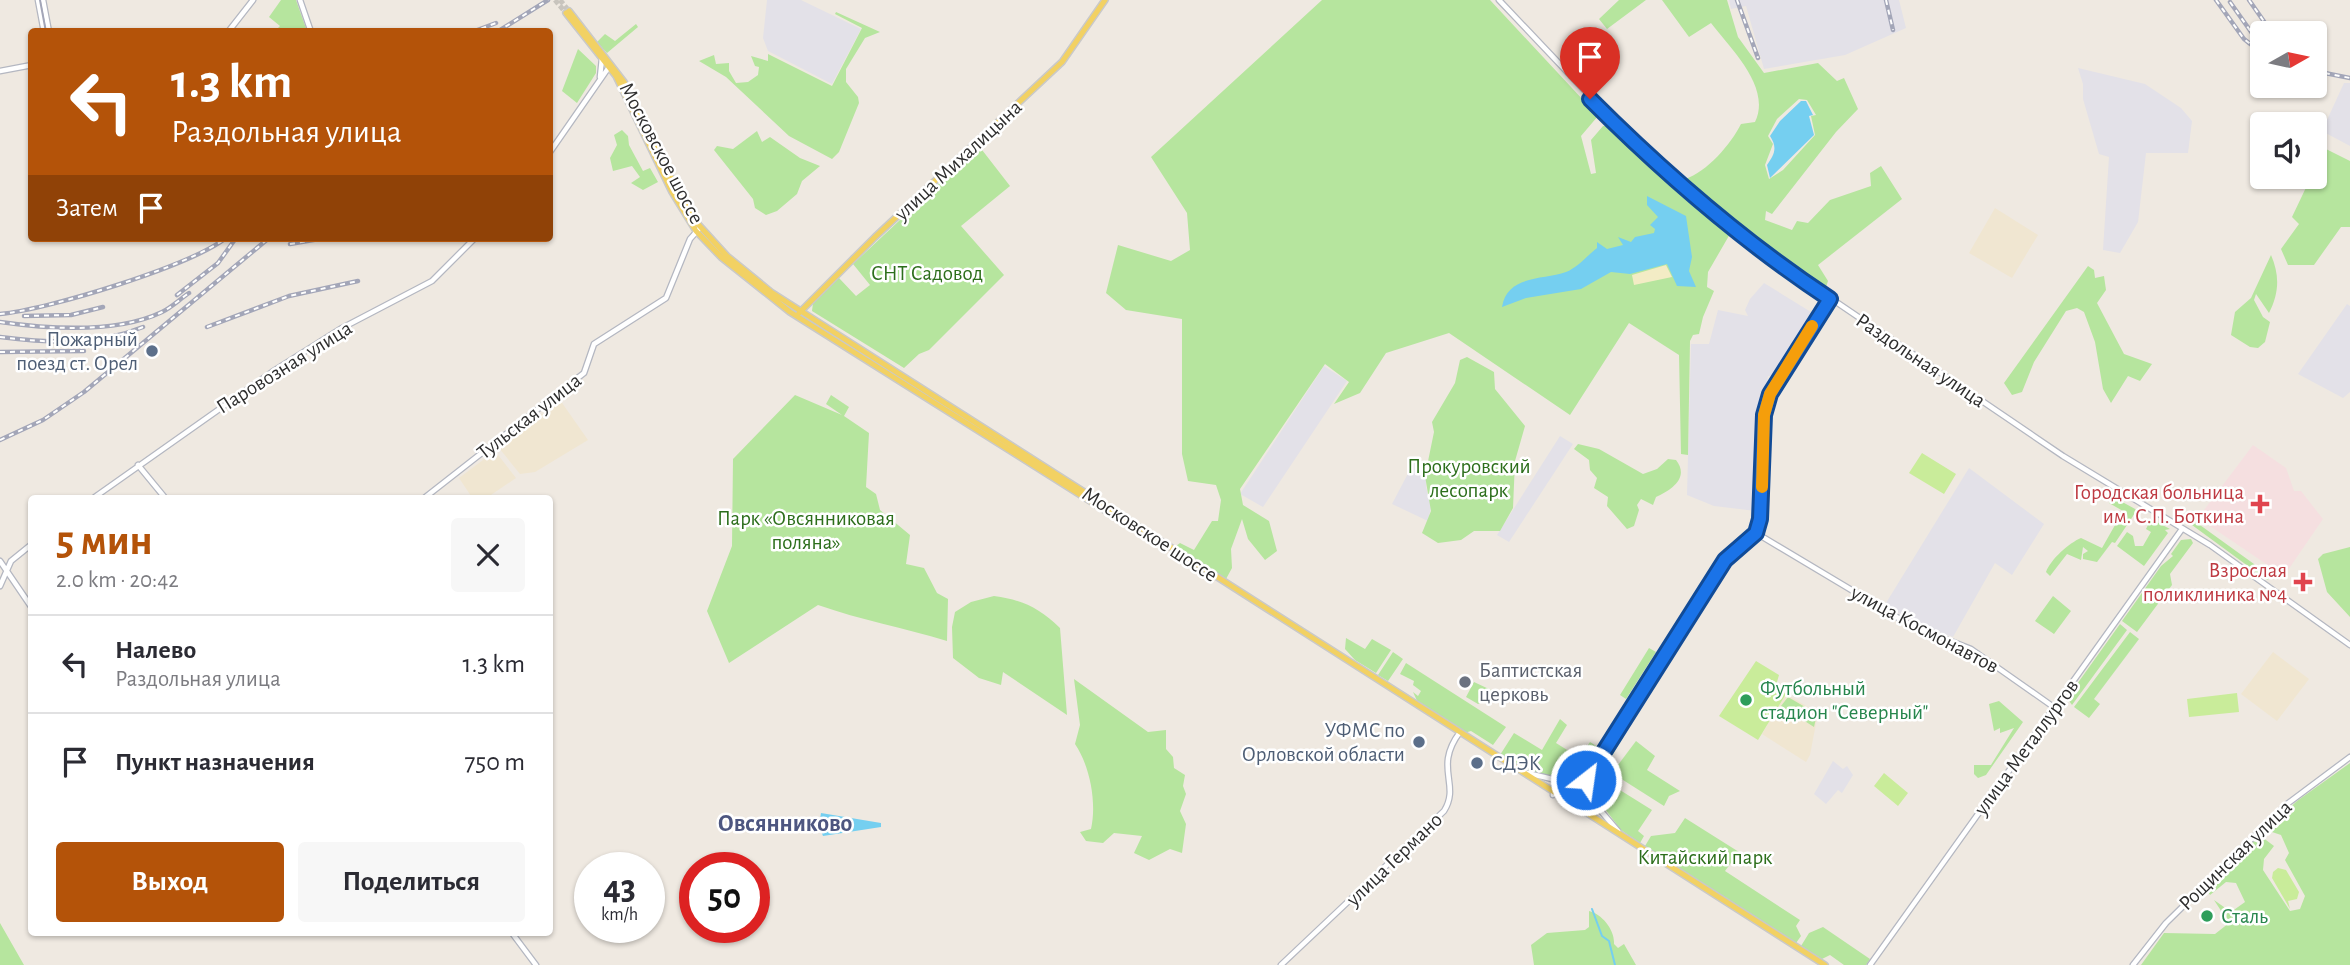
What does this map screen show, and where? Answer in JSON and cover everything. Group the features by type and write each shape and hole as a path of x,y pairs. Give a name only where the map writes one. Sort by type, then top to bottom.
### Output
{"main road":[{"path":"40,0 45,28"},
{"path":"231,28 253,0"},
{"path":"300,0 310,28"},
{"name":"улица Михалицына","path":"798,314 1062,62 1105,0"},
{"name":"Раздольная улица","path":"1499,0 1583,91 1666,172 1761,251 2063,456 2210,545 2350,645"},
{"name":"Московское шоссе","path":"698,230 629,90 611,65 568,12 600,55 611,65 672,192 698,230 742,275 798,314 1822,965"},
{"path":"598,81 603,67 600,55"},
{"path":"553,148 611,65"},
{"path":"0,71 28,66"},
{"path":"598,81 608,74 616,76"},
{"name":"Тульская улица","path":"428,495 584,373 594,344 663,300 698,230"},
{"name":"Паровозная улица","path":"97,495 320,341 432,281 471,242"},
{"path":"1569,783 1588,774 1725,560 1756,533 1761,510 1764,415 1770,394 1830,299"},
{"path":"138,465 163,495"},
{"name":"улица Металлургов","path":"1870,965 2182,529"},
{"name":"улица Космонавтов","path":"1756,533 1910,625 1971,649 2055,708"},
{"path":"0,587 11,561 28,547"},
{"path":"0,561 28,602"},
{"path":"0,587 10,583 17,586"},
{"name":"Московское шоссе","path":"1459,733 1553,793"},
{"name":"улица Германо","path":"1281,965 1444,811 1450,794 1447,754 1459,733"},
{"name":"Рощинская улица","path":"2133,965 2166,923 2293,799 2350,757"},
{"path":"1523,772 1569,783 1590,799 1623,836"},
{"path":"1582,812 1590,808 1588,774"},
{"path":"1553,793 1562,782"},
{"name":"Московское шоссе","path":"1582,812 1822,965"},
{"path":"514,936 536,965"}],"shaded area":[{"path":"767,0 801,0 861,29 832,84 768,51 763,38"},
{"path":"1729,0 1899,0 1906,28 1845,55 1764,69 1746,6 1731,9"},
{"path":"2078,68 2145,84 2181,108 2192,121 2188,153 2146,153 2138,222 2120,253 2103,250 2109,157 2099,154 2083,99 2083,84"},
{"path":"2344,83 2350,83 2350,146 2327,134 2327,120"},
{"path":"1995,208 2038,235 2012,278 1969,253"},
{"path":"1764,283 1811,312 1772,376 1768,376 1763,401 1756,511 1714,506 1687,495 1691,344 1709,344 1718,310 1748,316 1745,310 1750,299"},
{"path":"2347,304 2350,306 2350,392 2343,398 2298,374"},
{"path":"1324,366 1347,381 1263,507 1240,494"},
{"path":"560,400 588,440 535,472 520,474 499,448"},
{"path":"1560,436 1573,444 1509,542 1497,535"},
{"name":"Городская больница им. С.П. Боткина","path":"2253,445 2286,468 2294,491 2301,491 2323,519 2284,576 2198,518"},
{"path":"495,451 516,478 491,495 470,495 459,478"},
{"path":"1414,462 1426,468 1426,487 1431,507 1428,521 1392,504"},
{"path":"1969,468 2044,524 2012,575 1995,563 1953,637 1923,627 1886,606 1886,603"},
{"path":"2273,652 2309,679 2277,721 2241,694"},
{"path":"1785,681 1792,686 1788,695 1818,713 1810,755 1806,762 1762,734 1786,694 1780,689"},
{"path":"1833,761 1843,769 1847,766 1853,775 1842,793 1838,790 1826,804 1814,794"}],"green space":[{"path":"281,0 296,0 306,28 278,28 280,26 269,17"},
{"path":"1322,0 1490,0 1598,116 1581,136 1591,174 1596,173 1591,140 1603,126 1611,126 1730,234 1708,272 1707,287 1714,291 1699,334 1693,335 1690,341 1688,455 1681,454 1679,355 1629,323 1570,415 1449,333 1386,353 1360,393 1334,404 1349,382 1325,364 1240,489 1243,505 1269,521 1277,551 1265,560 1248,539 1242,519 1231,549 1232,568 1226,579 1176,546 1180,543 1194,550 1212,521 1218,521 1221,500 1216,485 1188,481 1182,454 1182,319 1126,310 1106,293 1118,245 1171,261 1190,250 1187,213 1151,157"},
{"path":"1619,0 1646,0 1607,29 1599,19"},
{"path":"1662,0 1727,0 1738,37 1764,73 1818,63 1837,81 1844,78 1858,109 1836,132 1772,214 1766,211 1765,220 1792,230 1797,221 1808,223 1830,200 1871,186 1870,173 1881,166 1902,199 1818,265 1828,281 1826,287 1770,248 1685,179 1702,170 1718,156 1741,124 1755,122 1759,109 1754,82 1738,56 1711,23 1689,37","holes":["1799,99 1807,100 1816,115 1811,116 1815,135 1783,170 1769,179 1765,165 1773,144 1768,136 1777,119"]},
{"path":"836,12 880,32 865,38 846,69 846,82 858,97 859,103 839,152 832,159 789,136 726,77 699,61 714,55 716,64 729,63 729,71 736,83 748,82 758,75 759,67 755,66 751,56 768,61 768,54 832,86 862,28 835,14"},
{"path":"636,24 638,27 607,53 597,42 605,34 615,41"},
{"path":"578,49 596,66 596,73 577,103 562,91"},
{"path":"622,130 628,136 629,145 643,171 650,168 658,182 643,190 631,183 640,177 632,166 613,171 610,158 617,145 614,135"},
{"path":"757,131 762,142 770,137 800,158 820,166 802,181 797,194 777,211 766,215 755,208 753,199 714,150 717,146 733,149"},
{"name":"СНТ Садовод","path":"979,146 1010,186 961,226 1004,275 929,350 919,354 904,368 812,311 813,303 839,278 856,296 870,285 853,264"},
{"path":"2327,150 2350,161 2350,227 2341,227 2314,265 2288,265 2281,249 2299,224 2292,217 2305,189 2327,189"},
{"path":"2271,255 2277,284 2269,313 2256,294 2254,300 2263,317 2270,322 2265,342 2258,348 2250,347 2231,335 2235,312 2251,298"},
{"path":"2088,266 2094,270 2095,278 2104,276 2106,290 2097,303 2124,354 2152,364 2140,381 2128,376 2111,403 2103,389 2095,342 2084,312 2077,308 2066,311 2034,362 2022,392 2012,395 2004,383"},
{"name":"Прокуровский лесопарк","path":"1467,357 1494,372 1495,389 1525,426 1515,461 1513,508 1500,531 1474,531 1461,540 1438,543 1422,533 1431,511 1425,476 1434,432 1432,422 1455,383 1460,360"},
{"name":"Парк «Овсянниковая поляна»","path":"795,395 842,415 826,404 831,395 849,407 844,416 869,433 866,487 876,494 880,510 910,535 906,564 924,568 937,593 948,599 947,641 818,605 729,663 707,611 732,546 733,459"},
{"path":"1578,444 1599,449 1643,474 1657,469 1668,459 1676,460 1680,466 1680,478 1673,487 1656,497 1653,505 1641,499 1637,505 1639,510 1634,526 1627,529 1607,506 1608,497 1594,488 1597,478 1590,470 1589,460 1574,449"},
{"path":"1922,453 1956,474 1944,494 1909,473"},
{"path":"2115,498 2137,510 2115,543 2112,542 2097,562 2083,559 2083,554 2088,551 2083,547 2081,560 2067,554 2050,576 2046,572 2052,562 2076,540 2081,538 2102,548 2123,511 2109,503"},
{"path":"2151,519 2170,529 2165,530 2168,533 2144,566 2117,546 2127,532 2133,536 2135,546 2143,546 2151,532 2146,529"},
{"path":"2193,520 2272,577 2267,580 2192,525"},
{"path":"2191,539 2193,543 2170,574 2172,585 2137,632 2122,621 2161,566 2173,556 2171,554 2181,540"},
{"path":"2350,547 2350,617 2327,592 2318,559 2323,554"},
{"path":"994,596 1030,606 1060,628 1067,715 1003,672 1001,685 979,678 953,658 952,627 955,612 971,602"},
{"path":"2053,596 2071,611 2054,634 2035,621"},
{"path":"2120,624 2127,630 2072,705 2067,698"},
{"path":"2130,632 2139,639 2094,699 2100,704 2089,718 2074,707"},
{"path":"1346,638 1365,649 1372,639 1391,650 1376,673 1355,660 1345,649"},
{"path":"1649,648 1656,652 1626,699 1620,695"},
{"path":"1393,652 1403,659 1388,681 1378,675"},
{"path":"1756,661 1779,675 1775,689 1786,694 1758,740 1719,716"},
{"path":"1406,663 1506,727 1493,745 1471,731 1464,733 1419,705 1413,692 1418,696 1421,691 1413,685 1414,681 1400,674"},
{"path":"1074,679 1148,732 1166,730 1166,749 1173,757 1174,768 1185,775 1183,786 1186,794 1180,811 1186,824 1182,853 1170,849 1149,860 1134,853 1142,836 1114,833 1103,843 1086,841 1080,832 1091,829 1093,796 1085,763 1075,744 1080,725"},
{"path":"1474,682 1491,690 1487,700 1478,704 1466,697"},
{"path":"2237,693 2239,712 2189,717 2187,699"},
{"path":"1788,697 1817,714 1814,727 1781,706"},
{"path":"1999,701 2023,722 1986,775 1978,778 1974,774 1974,765 1991,765 2014,728 2000,733 2000,728 1994,731 1989,704"},
{"path":"1560,719 1567,725 1556,743 1580,758 1590,742 1601,749 1585,773 1577,778 1555,778 1518,765 1500,755 1514,733 1542,750"},
{"path":"1618,732 1624,736 1599,777 1652,810 1638,831 1644,836 1640,843 1621,830 1589,788 1590,776"},
{"path":"1636,741 1655,756 1647,770 1680,791 1669,796 1664,806 1612,773"},
{"path":"2350,763 2350,965 2141,965 2164,933 2215,934 2229,923 2214,900 2231,912 2245,902 2236,883 2226,882 2210,895 2205,888 2248,845 2262,837 2274,846 2264,859 2263,870 2290,911 2300,909 2305,896 2285,860 2289,853 2281,835 2266,830 2297,801"},
{"path":"1884,773 1908,793 1898,806 1874,786"},
{"name":"Китайский парк","path":"1685,818 1739,852 1725,871 1800,920 1796,926 1801,936 1796,943 1645,846 1651,836 1675,833"},
{"path":"2278,868 2286,870 2299,892 2297,899 2288,901 2290,909 2272,878 2273,872"},
{"path":"1589,911 1599,915 1607,923 1614,944 1618,948 1624,944 1636,965 1534,965 1531,945 1547,933 1585,930 1589,927"},
{"path":"0,923 24,965 0,965"},
{"path":"1823,927 1870,959 1866,965 1844,965 1830,955 1822,959 1801,946 1809,933"}],"sand":[{"path":"1666,265 1672,277 1634,285 1632,275"}],"water":[{"path":"1801,101 1806,101 1813,115 1809,116 1814,135 1770,178 1767,165 1774,148 1770,136 1780,121"},
{"path":"1647,196 1686,216 1692,257 1689,271 1696,287 1677,286 1667,264 1630,274 1611,272 1581,289 1526,298 1502,307 1505,297 1518,284 1570,270 1597,248 1597,242 1607,249 1623,245 1618,237 1631,242 1635,237 1654,233 1655,229 1650,225 1658,217 1647,205"},
{"path":"821,813 881,823 881,827 823,836 819,826"}],"waterway":[{"path":"1592,909 1602,936 1609,941 1615,965"}],"tunnel":[{"path":"555,0 566,13"},
{"path":"560,0 569,11"}],"tram line":[{"path":"40,0 45,28"}],"railway":[{"path":"503,28 548,0"},
{"path":"1737,0 1758,58"},
{"path":"1886,0 1893,30"},
{"path":"2216,0 2250,44"},
{"path":"2249,0 2264,21"},
{"path":"2230,2 2250,30"},
{"path":"483,28 496,23"},
{"path":"2328,74 2350,78"},
{"path":"0,314 83,296 117,285 182,261 219,242"},
{"path":"177,295 218,263 233,242"},
{"path":"0,440 43,420 84,392 264,242"},
{"path":"290,244 302,242"},
{"path":"207,327 289,296 358,281"},
{"path":"0,322 61,328 124,324 162,312 189,293"},
{"path":"24,316 71,315 103,307"},
{"path":"0,337 36,341 90,340 143,327"},
{"path":"0,352 84,351"}],"slow traffic":[{"path":"1762,487 1764,415 1770,394 1812,326"}],"place":[{"name":"Пожарный поезд ст. Орел","path":"152,351"},
{"name":"Городская больница им. С.П. Боткина","path":"2260,504"},
{"name":"Взрослая поликлиника №4","path":"2303,582"},
{"name":"Баптистская церковь","path":"1465,682"},
{"name":"Футбольный стадион \"Северный\"","path":"1746,700"},
{"name":"УФМС по Орловской области","path":"1419,742"},
{"name":"СДЭК","path":"1477,763"},
{"name":"Сталь","path":"2207,916"}],"district":[{"name":"Овсянниково","path":"785,823"}],"route":[{"path":"1586,780 1725,560 1756,533 1761,510 1764,415 1770,394 1830,299 1761,251 1708,208 1658,165 1590,99"}]}
